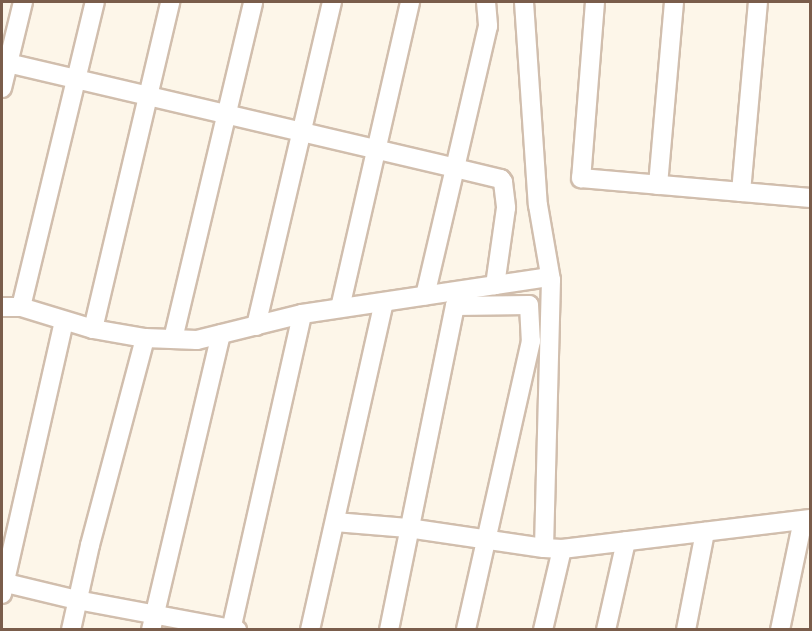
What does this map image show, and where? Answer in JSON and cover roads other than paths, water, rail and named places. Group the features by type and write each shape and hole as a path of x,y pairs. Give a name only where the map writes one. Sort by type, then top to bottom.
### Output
{"street":[{"path":"2,88 23,2"},
{"path":"21,307 95,2"},
{"path":"93,329 170,2"},
{"path":"174,339 253,2"},
{"path":"256,326 332,2"},
{"path":"340,308 410,2"},
{"path":"425,296 488,26 486,2"},
{"path":"524,2 538,205 551,280 553,549 543,630"},
{"path":"595,2 581,178 810,198"},
{"path":"658,185 675,2"},
{"path":"741,192 758,2"},
{"path":"8,63 501,179 506,208 495,285"},
{"path":"2,307 21,307 93,329 145,338 197,340 302,314 543,278 551,280"},
{"path":"310,630 384,302"},
{"path":"389,630 455,306 529,305 531,341 466,630"},
{"path":"64,321 2,586 77,600 153,623 233,629 302,314"},
{"path":"153,623 221,334"},
{"path":"71,630 145,338"},
{"path":"335,522 408,528 553,549 807,519 780,630"},
{"path":"686,630 705,532"},
{"path":"606,630 626,541"}]}
